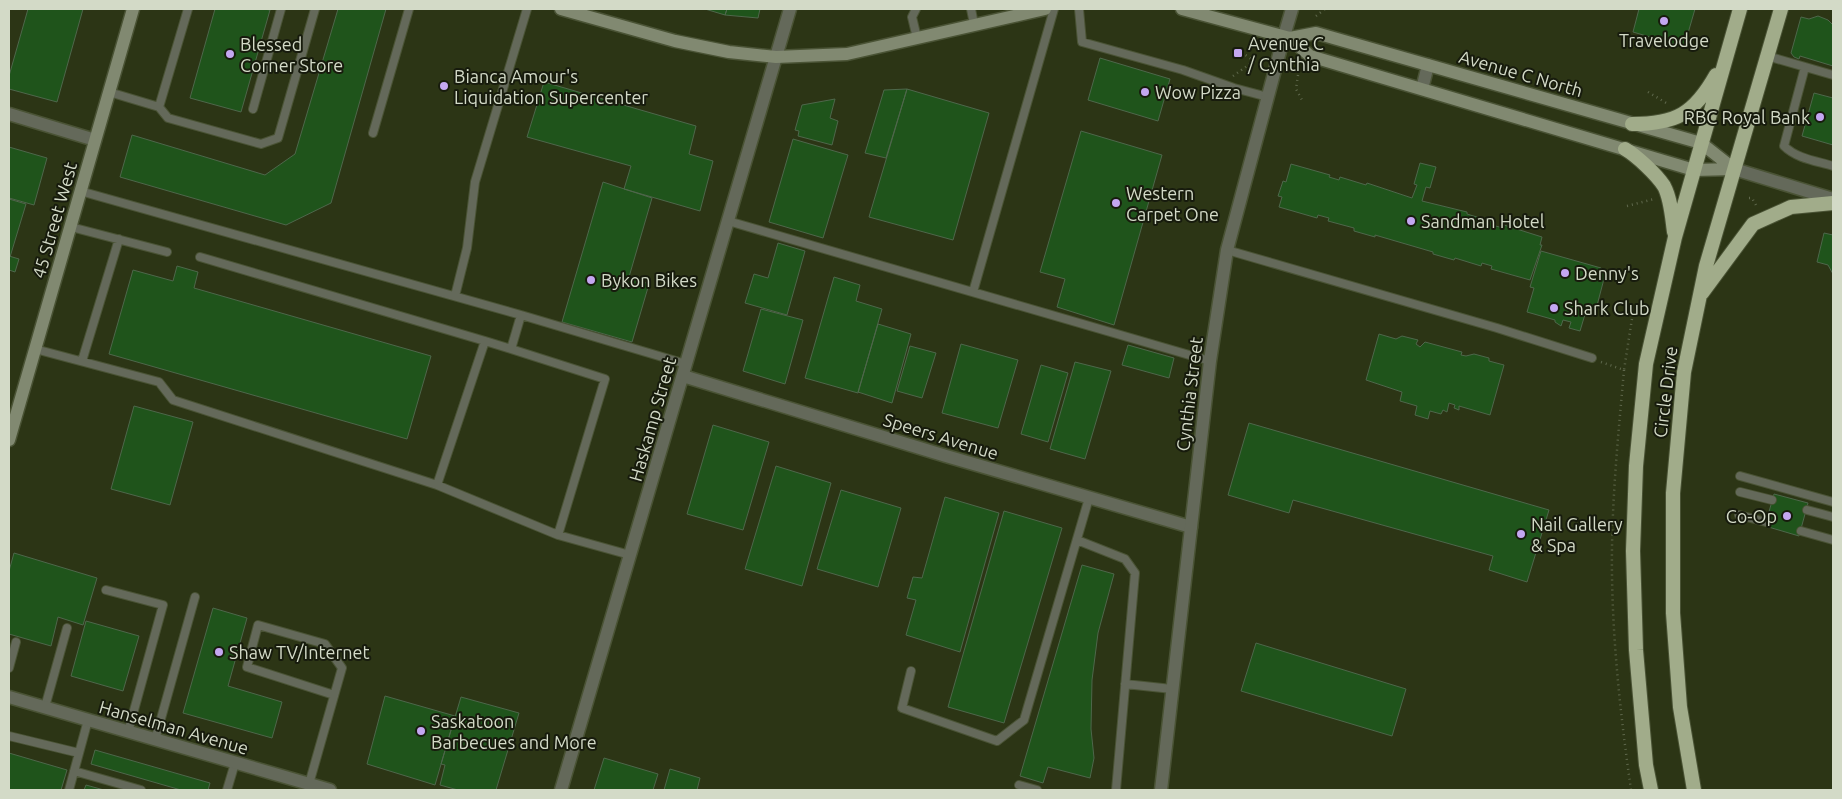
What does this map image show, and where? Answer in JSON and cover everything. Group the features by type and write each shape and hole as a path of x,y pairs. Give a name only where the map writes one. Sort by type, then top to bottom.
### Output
{"highway":[{"name":"Circle Drive","path":"1651,790 1646,764 1636,650 1633,551 1636,466 1646,364 1675,236 1740,9"},
{"name":"Circle Drive","path":"1694,789 1675,661 1672,558 1673,493 1682,391 1698,298 1781,9"},
{"path":"1632,124 1655,124 1677,118 1701,97 1726,56"},
{"path":"1625,148 1636,156 1664,186 1675,236"},
{"path":"1698,298 1753,224 1791,207 1833,203"}],"main road":[{"name":"45 Street West","path":"9,440 133,9"},
{"path":"561,9 675,41 729,52 776,57 847,54 1045,9"},
{"name":"Avenue C North","path":"1182,9 1287,37 1316,33 1701,143 1734,169"},
{"name":"Avenue C North","path":"1287,37 1310,56 1694,170 1734,169"}],"street":[{"name":"Haskamp Street","path":"561,790 790,9"},
{"name":"Cynthia Street","path":"1161,790 1210,361 1227,250 1268,96 1287,37 1292,9"},
{"path":"1422,89 1428,65"},
{"path":"9,114 95,140"},
{"name":"Avenue C North","path":"1734,169 1833,199"},
{"name":"Speers Avenue","path":"684,370 946,456 1191,527"},
{"name":"Hanselman Avenue","path":"9,697 330,790"}],"lane":[{"path":"159,107 188,9"},
{"path":"253,109 281,9"},
{"path":"109,92 159,107 168,118 261,144 278,138 315,9"},
{"path":"373,134 409,9"},
{"path":"455,296 467,248 475,182 527,9"},
{"path":"916,9 912,17 917,38"},
{"path":"971,9 974,24"},
{"path":"973,292 1054,9"},
{"path":"1078,9 1082,42 1268,96"},
{"path":"1767,56 1833,75"},
{"path":"1805,67 1784,146 1789,151 1802,157 1833,166"},
{"path":"80,191 521,315 684,370"},
{"path":"728,220 1210,361"},
{"path":"71,227 167,252"},
{"path":"82,361 119,239"},
{"path":"1227,250 1497,328 1592,358"},
{"path":"200,256 605,379 558,535"},
{"path":"511,349 521,315"},
{"path":"437,485 485,341"},
{"path":"35,349 159,382 173,400 437,485 558,535 630,555"},
{"path":"1740,476 1833,502"},
{"path":"1740,492 1772,500"},
{"path":"912,671 902,708 997,741 1024,720 1089,498"},
{"path":"1807,510 1833,517"},
{"path":"1739,515 1766,522"},
{"path":"1801,531 1833,540"},
{"path":"1077,540 1126,559 1135,573 1116,790"},
{"path":"106,590 163,605 128,732"},
{"path":"155,740 195,597"},
{"path":"309,784 342,668 326,644 258,625 248,667 334,695"},
{"path":"44,707 67,628"},
{"path":"9,668 16,642"},
{"path":"1126,684 1172,689"},
{"path":"69,790 88,720"},
{"path":"9,736 79,754"},
{"path":"227,790 235,763"},
{"path":"74,771 141,790"},
{"path":"1020,785 1037,790"}],"path":[{"path":"1316,16 1325,9"},
{"path":"1229,86 1233,76 1254,61 1237,49"},
{"path":"1298,75 1296,89 1302,100"},
{"path":"1648,92 1672,106"},
{"path":"1751,197 1759,210"},
{"path":"1627,206 1655,199"},
{"path":"1631,790 1615,661 1612,573 1613,499 1624,370 1632,312"},
{"path":"1592,358 1624,370"}],"building":[{"path":"28,9 83,9 57,102 9,89 9,76"},
{"name":"Blessed Corner Store","path":"215,9 270,10 241,112 190,98"},
{"path":"338,9 386,9 331,203 286,225 120,177 132,135 265,175 295,154"},
{"path":"705,9 727,9 725,15"},
{"path":"727,9 760,9 758,18 725,15"},
{"name":"Travelodge","path":"1639,9 1695,9 1684,47 1633,32"},
{"path":"1818,16 1828,20 1833,25 1833,66 1800,56 1799,59 1791,53 1801,17 1809,19"},
{"path":"1100,58 1170,79 1158,121 1088,100"},
{"path":"544,82 696,126 689,154 713,161 700,211 624,189 631,166 527,137"},
{"path":"907,89 989,113 953,240 869,217"},
{"path":"907,89 886,158 865,153 884,90"},
{"name":"RBC Royal Bank","path":"1814,93 1833,98 1833,145 1802,136"},
{"path":"835,99 830,118 838,121 832,145 798,136 799,131 795,130 802,105"},
{"path":"1081,131 1162,155 1114,325 1057,307 1065,279 1040,272"},
{"path":"793,139 848,155 823,238 769,222"},
{"path":"9,147 47,158 34,205 9,198"},
{"name":"Sandman Hotel","path":"1420,163 1436,167 1430,188 1426,187 1422,201 1467,212 1467,214 1493,222 1492,225 1503,228 1504,225 1542,237 1540,245 1542,245 1530,280 1491,269 1492,266 1482,263 1481,266 1455,258 1454,260 1375,235 1375,237 1354,231 1354,228 1328,221 1329,218 1318,215 1317,218 1279,207 1282,197 1278,196 1283,181 1286,182 1291,164 1330,175 1329,177 1339,180 1340,177 1366,185 1367,183 1412,198 1417,185 1414,184"},
{"path":"603,182 652,198 629,277 649,284 632,342 562,322"},
{"path":"9,199 26,204 10,257 9,256"},
{"path":"1824,233 1833,235 1833,274 1828,265 1817,262"},
{"path":"778,243 805,251 787,315 745,303 754,274 768,278"},
{"path":"1541,251 1601,268 1605,275 1595,313 1586,311 1580,331 1569,328 1571,322 1563,320 1561,326 1555,320 1527,312 1534,288 1530,287"},
{"path":"9,256 19,259 15,272 9,270"},
{"path":"177,266 198,272 194,288 431,356 407,439 109,354 133,270 173,281"},
{"path":"834,277 860,285 856,301 882,309 858,393 805,378"},
{"path":"761,309 803,320 785,384 743,371"},
{"path":"878,324 911,334 892,403 858,392"},
{"path":"1379,334 1396,339 1402,336 1418,340 1416,344 1420,347 1425,342 1462,352 1461,355 1474,354 1489,358 1489,361 1504,365 1490,415 1459,406 1459,410 1454,408 1455,405 1449,403 1447,412 1443,410 1441,414 1430,411 1428,419 1415,415 1417,406 1400,401 1402,392 1366,380"},
{"path":"961,344 1018,360 998,428 942,413"},
{"path":"1128,345 1174,358 1169,378 1122,365"},
{"path":"910,346 936,353 922,398 897,391"},
{"path":"1075,362 1111,371 1085,459 1050,449"},
{"path":"1041,365 1068,373 1048,442 1021,434"},
{"path":"134,406 193,422 170,505 111,489"},
{"path":"1249,423 1549,510 1527,582 1489,570 1493,556 1293,500 1289,513 1228,495"},
{"path":"713,425 769,442 743,530 687,514"},
{"path":"776,466 831,483 802,586 745,569"},
{"path":"841,490 901,508 878,587 817,569"},
{"name":"Co-Op","path":"1774,494 1808,503 1799,536 1765,526"},
{"path":"945,497 999,513 960,652 906,635 916,600 907,598 913,577 922,578"},
{"path":"1004,511 1062,528 1004,723 948,707"},
{"path":"14,553 97,578 83,625 58,617 51,646 9,634 9,571"},
{"path":"1082,565 1114,574 1098,633 1092,680 1091,729 1094,758 1090,778 1048,767 1043,783 1020,776"},
{"name":"Shaw TV/Internet","path":"213,608 247,618 228,686 282,702 272,738 183,713"},
{"path":"86,621 139,636 123,691 71,676"},
{"path":"1256,643 1406,689 1392,736 1241,691"},
{"path":"385,696 455,716 435,785 367,764"},
{"path":"461,697 519,713 496,790 458,790 440,785 445,765 441,764"},
{"path":"95,750 210,783 208,790 181,790 91,764"},
{"path":"9,753 67,770 61,790 9,790"},
{"path":"604,758 658,774 653,790 594,790"},
{"path":"670,769 700,778 697,790 664,790"},
{"path":"86,785 104,790 84,790"}],"place":[{"name":"Travelodge","path":"1664,21"},
{"name":"Avenue C / Cynthia","path":"1238,53"},
{"name":"Blessed Corner Store","path":"230,54"},
{"name":"Bianca Amour's Liquidation Supercenter","path":"444,86"},
{"name":"Wow Pizza","path":"1145,92"},
{"name":"RBC Royal Bank","path":"1820,117"},
{"name":"Western Carpet One","path":"1116,203"},
{"name":"Sandman Hotel","path":"1411,221"},
{"name":"Denny's","path":"1565,273"},
{"name":"Bykon Bikes","path":"591,280"},
{"name":"Shark Club","path":"1554,308"},
{"name":"Co-Op","path":"1787,516"},
{"name":"Nail Gallery & Spa","path":"1521,534"},
{"name":"Shaw TV/Internet","path":"219,652"},
{"name":"Saskatoon Barbecues and More","path":"421,731"}]}
